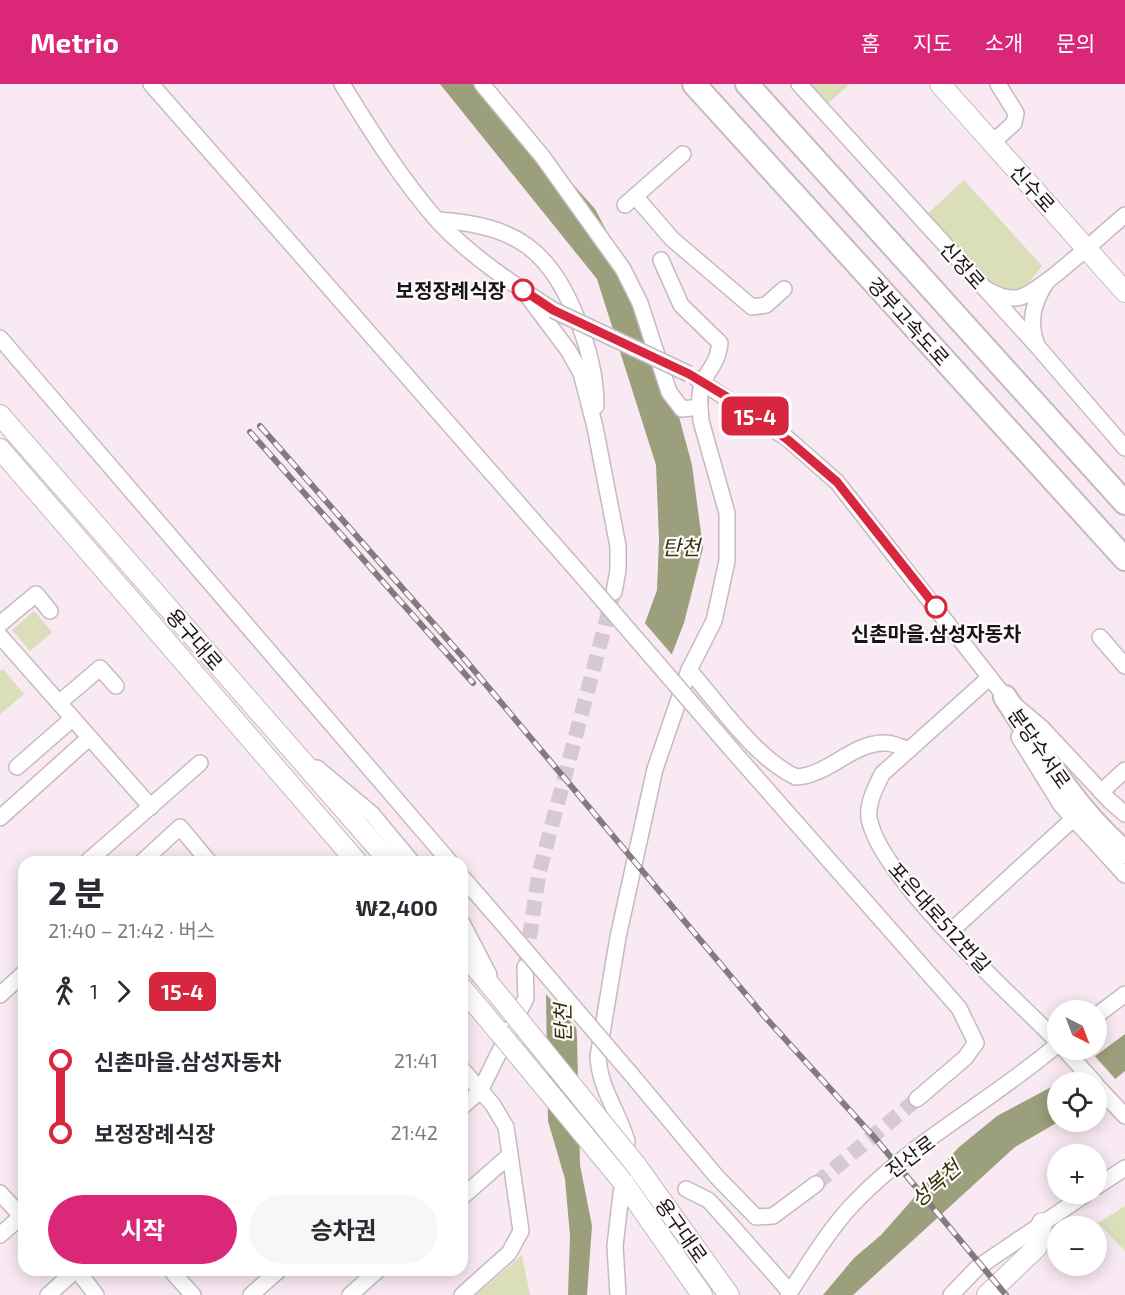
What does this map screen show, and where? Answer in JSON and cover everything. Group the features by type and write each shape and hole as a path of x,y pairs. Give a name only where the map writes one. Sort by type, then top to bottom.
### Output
{"highway":[{"name":"경부고속도로","path":"694,84 1125,559"},
{"name":"경부고속도로","path":"747,84 1125,503"},
{"name":"분당수서로","path":"1005,697 1125,832"},
{"name":"분당수서로","path":"1005,697 1067,789 1111,840 1125,852"}],"main road":[{"name":"신수로","path":"940,84 1125,292"},
{"name":"용구대로","path":"0,415 385,856"},
{"name":"용구대로","path":"0,449 352,856"},
{"path":"468,958 500,997"},
{"name":"용구대로","path":"468,995 623,1182 702,1295"},
{"name":"용구대로","path":"500,997 636,1165 729,1295"},
{"path":"987,1295 1037,1247 1042,1223"}],"street":[{"path":"152,84 959,1008 976,1043 965,1058 917,1099"},
{"path":"342,84 398,170 438,220 477,256 553,310 703,382 788,440 837,482 1005,697 1042,728 1101,792 1125,814"},
{"path":"482,84 542,156 623,269 640,303 669,392 676,404 682,409 700,407"},
{"name":"신정로","path":"799,84 1038,347 1125,448"},
{"path":"992,143 1014,123 1016,113 998,84"},
{"path":"683,154 630,201 752,307 766,304 784,289"},
{"path":"984,288 999,296 1021,297 1125,215"},
{"path":"438,220 475,223 507,234 529,249 557,275 566,289 593,367 597,404 595,427"},
{"path":"618,1295 616,1237 627,1142 599,1077 598,1057 618,937 655,769 689,670 714,621 724,583 729,533 727,513 701,421 700,407 703,382 714,368 720,343 681,305 661,260"},
{"path":"1038,347 1032,331 1034,305 1049,277"},
{"path":"523,290 575,362 595,427 618,546 618,570 614,592"},
{"path":"0,338 445,856"},
{"path":"0,624 36,594 50,611"},
{"path":"1100,637 1125,666"},
{"path":"1,640 151,807"},
{"path":"59,704 100,668 116,686"},
{"path":"689,670 761,750 786,773 796,777 819,770 868,746 885,742 907,749"},
{"name":"포은대로512번길","path":"989,678 907,749 882,774 872,796 868,814 873,835 890,864 950,932 1047,1032"},
{"path":"1005,697 1020,739 1061,806 1125,876"},
{"path":"17,767 72,718"},
{"path":"278,736 372,814 407,856"},
{"path":"0,818 89,738"},
{"path":"94,856 200,763"},
{"path":"1101,792 1125,770"},
{"path":"950,932 1073,819"},
{"path":"149,856 180,827 204,856"},
{"path":"468,884 716,1176 756,1217 773,1216 816,1184"},
{"path":"468,935 500,997"},
{"path":"468,1102 480,1091 526,998 525,967"},
{"path":"0,995 18,978"},
{"path":"1107,1008 1125,994"},
{"name":"진산로","path":"789,1293 834,1226 858,1199 888,1172 978,1107 1047,1052"},
{"path":"1075,1060 1086,1072"},
{"path":"462,1295 509,1252 521,1231 506,1127 468,1076"},
{"path":"1107,1096 1125,1116"},
{"path":"468,1192 510,1155"},
{"path":"1107,1180 1125,1168"},
{"path":"686,1189 708,1200 714,1206 789,1293"},
{"path":"0,1192 18,1212"},
{"path":"951,1295 977,1268 1071,1204"},
{"path":"0,1235 18,1221"},
{"path":"48,1295 69,1276"},
{"path":"81,1276 96,1295"},
{"path":"177,1276 194,1295"},
{"path":"251,1295 272,1276"},
{"path":"350,1295 371,1276"}],"shaded area":[{"path":"807,84 850,84 826,105"},
{"path":"964,180 1042,266 1022,291 1000,293 925,216"},
{"path":"34,611 52,632 30,651 12,630"},
{"path":"3,669 24,694 0,714 0,671"},
{"path":"1125,1206 1125,1251 1107,1232 1107,1217"},
{"path":"522,1255 530,1295 476,1295"}],"water":[{"name":"탄천","path":"440,84 484,84 595,209 652,317 692,465 703,548 684,623 569,918 577,1038 580,1165 592,1226 587,1295 568,1295 570,1236 565,1179 548,1121 545,934 616,703 657,590 659,540 656,465 597,279"},
{"path":"1125,1034 1125,1071 1107,1086 1107,1072 1074,1072 1090,1060 1107,1060 1107,1047"},
{"name":"성복천","path":"1047,1089 1047,1128 1015,1147 853,1295 823,1295 854,1258 881,1235 958,1148 997,1116"}],"pier":[{"path":"643,621 674,657 572,918 579,1031 543,991 542,934 613,702"},
{"path":"1085,1060 1098,1060 1117,1081 1107,1089 1107,1072 1070,1072"}],"tunnel":[{"path":"526,961 539,873 614,592"},
{"path":"816,1184 917,1099"}],"railway":[{"path":"260,426 462,656 765,1017 874,1137 1006,1295"},
{"path":"250,432 473,683"}],"bus line":[{"name":"15-4","path":"523,290 553,310 689,374 742,406 788,440 837,482 936,607"}],"place":[{"name":"보정장례식장","path":"523,290"},
{"name":"신촌마을.삼성자동차","path":"936,607"}]}
